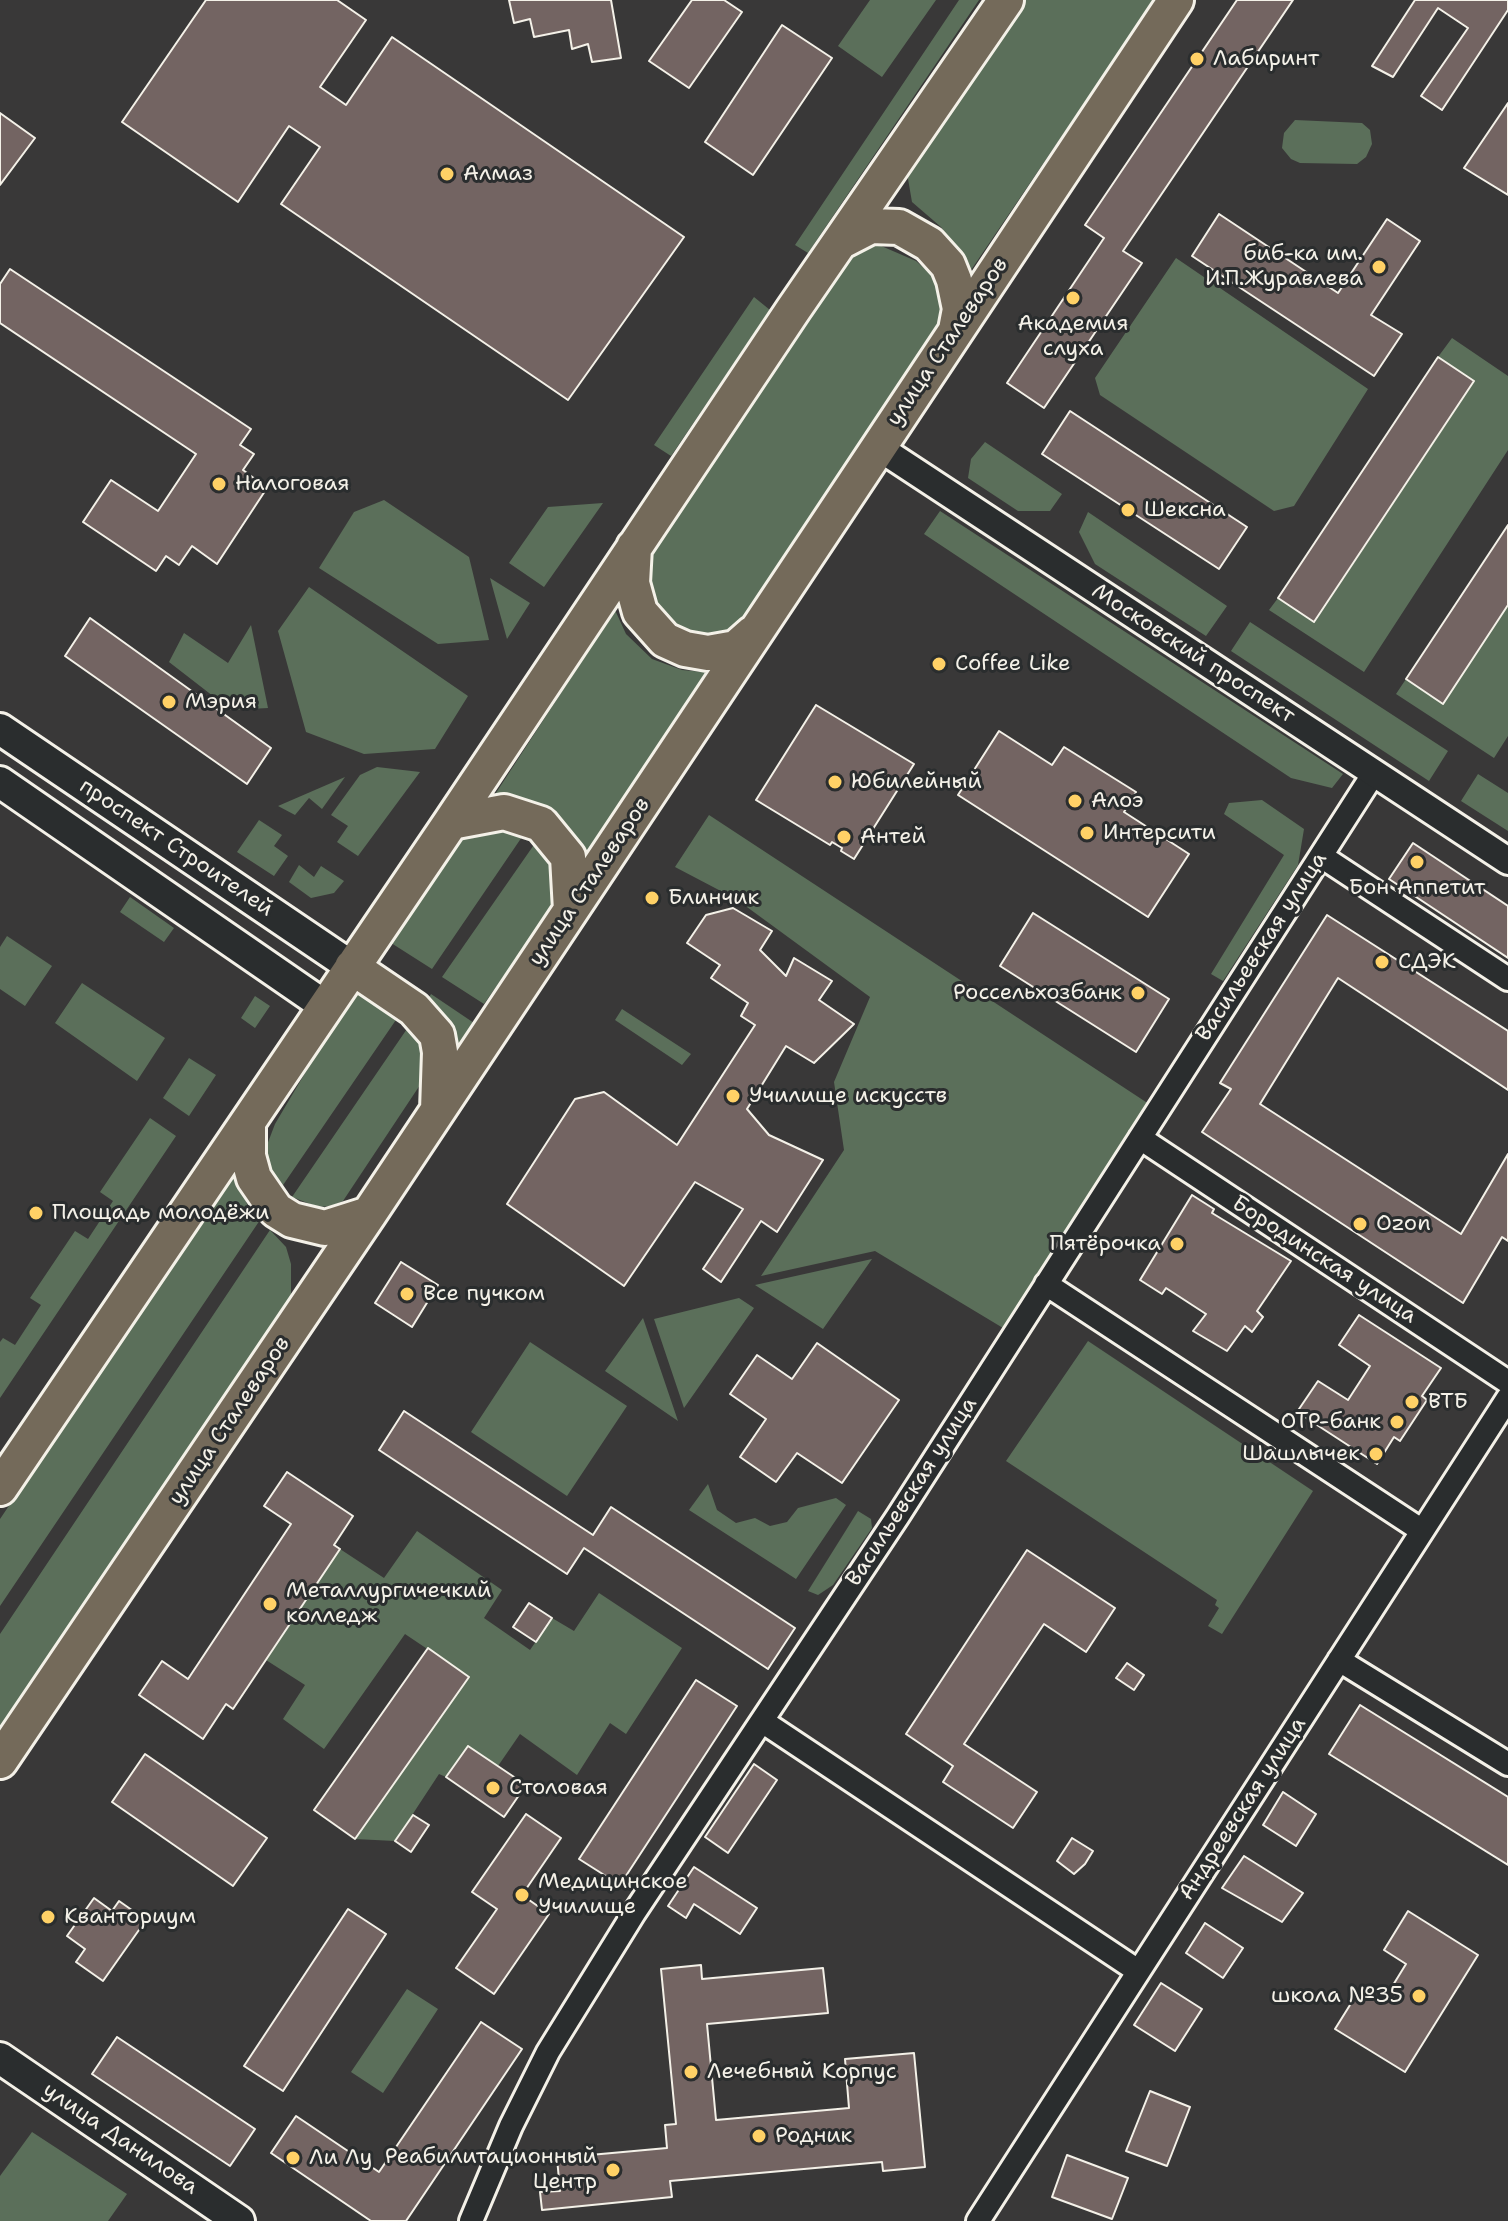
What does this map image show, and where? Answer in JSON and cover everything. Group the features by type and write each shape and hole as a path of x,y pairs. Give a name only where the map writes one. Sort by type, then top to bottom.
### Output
{"main road":[{"path":"0,1488 1006,0"},
{"name":"улица Сталеваров","path":"0,1761 369,1214 1176,0"},
{"path":"840,242 871,226 899,227 929,244 948,265 954,280 960,309 956,330"},
{"path":"634,547 632,583 640,612 665,640 685,649 708,653 736,648 759,628"},
{"name":"проспект Строителей","path":"0,729 352,967"},
{"name":"проспект Строителей","path":"0,782 325,1006"},
{"path":"451,822 504,812 541,824 568,857 571,910"},
{"path":"352,967 414,1009 437,1035 440,1052 438,1110"},
{"path":"248,1124 248,1156 254,1178 276,1210 292,1220 325,1228 369,1214"},
{"name":"улица Данилова","path":"0,2058 239,2221"}],"street":[{"name":"Московский проспект","path":"878,447 1508,861"},
{"name":"Васильевская улица","path":"471,2221 511,2126 548,2052 634,1913 898,1516 1374,773"},
{"path":"1321,856 1508,979"},
{"name":"Бородинская улица","path":"1140,1138 1508,1382"},
{"path":"1046,1284 1421,1530"},
{"name":"Андреевская улица","path":"978,2221 1508,1398"},
{"path":"1339,1660 1508,1764"},
{"path":"762,1721 1138,1971"}],"green space":[{"path":"870,0 936,0 882,77 838,46"},
{"path":"959,0 979,0 808,253 795,245"},
{"path":"1024,0 1154,0 971,270 941,227 912,202 907,173"},
{"path":"1295,120 1362,123 1370,130 1372,144 1366,157 1357,164 1300,163 1291,159 1282,148 1284,133"},
{"path":"879,245 916,261 934,277 942,307 939,334 749,621 729,634 706,638 673,628 656,608 648,585 646,556 851,251"},
{"path":"1176,258 1368,389 1294,506 1274,511 1100,395 1095,378"},
{"path":"754,297 770,310 671,456 654,445"},
{"path":"1452,338 1508,376 1508,450 1364,672 1269,610 1278,598 1315,622 1474,382 1438,357"},
{"path":"985,442 1062,494 1050,511 1018,511 968,478 971,459"},
{"path":"384,500 469,557 489,640 438,644 319,568 354,512"},
{"path":"603,503 544,587 509,563 548,507"},
{"path":"940,511 1343,774 1332,788 1291,778 924,534"},
{"path":"1088,512 1227,606 1206,636 1095,564 1079,532"},
{"path":"490,578 530,603 507,639"},
{"path":"309,587 468,696 435,749 364,754 306,732 278,631"},
{"path":"1508,605 1508,736 1494,758 1396,694 1406,679 1443,703"},
{"path":"615,610 626,634 652,659 682,670 714,673 590,861 575,840 492,799"},
{"path":"1250,622 1448,751 1429,781 1231,651"},
{"path":"251,625 268,708 231,710 169,662 184,633 228,663"},
{"path":"377,767 420,772 358,856 337,842 348,826 331,815 360,775"},
{"path":"1478,774 1508,793 1508,831 1461,801"},
{"path":"345,777 322,809 309,798 295,815 278,806"},
{"path":"1262,800 1304,829 1298,865 1223,981 1211,974 1284,855 1224,814 1229,803"},
{"path":"709,815 1152,1106 1008,1331 875,1251 761,1276 844,1150 834,1082 870,997 736,899 675,867"},
{"path":"259,820 282,835 274,846 288,856 274,876 237,852"},
{"path":"468,826 526,831 432,969 388,941"},
{"path":"538,839 550,857 556,892 552,907 484,1004 442,977"},
{"path":"299,865 314,877 321,866 344,881 334,893 311,898 289,882"},
{"path":"130,897 174,928 164,942 120,912"},
{"path":"7,936 52,966 25,1006 0,989 0,947"},
{"path":"82,983 165,1038 137,1081 55,1023"},
{"path":"357,985 400,1014 281,1188 265,1160 267,1145 275,1124"},
{"path":"431,994 474,1023 457,1048 453,1032 428,999"},
{"path":"255,996 270,1006 255,1028 241,1018"},
{"path":"622,1009 691,1054 682,1065 615,1020"},
{"path":"411,1023 429,1051 420,1085 343,1201 318,1207 292,1197"},
{"path":"189,1058 216,1075 189,1116 163,1098"},
{"path":"150,1118 176,1136 0,1398 0,1342 3,1338 15,1345 41,1305 30,1298 75,1231 88,1239 113,1201 100,1192"},
{"path":"235,1171 248,1207 260,1220 0,1606 0,1519"},
{"path":"270,1230 286,1247 291,1264 291,1297 0,1728 0,1634"},
{"path":"872,1259 823,1329 755,1285"},
{"path":"739,1298 754,1308 684,1408 654,1319"},
{"path":"643,1318 678,1421 605,1371"},
{"path":"1088,1341 1313,1491 1222,1634 1208,1626 1219,1608 1215,1605 1217,1600 1006,1461"},
{"path":"530,1342 627,1406 567,1496 471,1432"},
{"path":"708,1484 717,1510 736,1523 755,1518 770,1526 787,1522 798,1508 836,1498 846,1505 796,1579 689,1510"},
{"path":"858,1511 871,1519 872,1528 833,1585 818,1595 808,1591"},
{"path":"417,1531 502,1590 484,1618 530,1650 552,1618 574,1631 599,1593 682,1648 626,1734 610,1723 577,1775 520,1734 498,1766 468,1746 446,1777 439,1774 395,1841 355,1839 469,1677 405,1634 324,1749 283,1719 305,1685 266,1660 340,1549 384,1578"},
{"path":"407,1989 438,2009 383,2093 351,2072"},
{"path":"32,2132 127,2194 108,2221 0,2221 0,2176"}],"building":[{"name":"Алмаз","path":"206,0 337,0 366,20 320,87 346,105 392,37 684,237 568,400 281,204 320,147 289,126 238,202 122,122"},
{"path":"509,0 611,0 621,58 592,62 588,44 572,49 569,30 534,37 530,19 514,23"},
{"path":"692,0 724,0 742,12 689,88 649,61"},
{"path":"1237,0 1293,0 1123,251 1142,263 1044,408 1007,383 1104,238 1085,225"},
{"path":"1415,0 1508,0 1508,10 1442,110 1421,96 1468,28 1438,8 1393,77 1372,66"},
{"path":"782,25 832,58 753,175 705,142"},
{"path":"1508,103 1508,195 1464,168"},
{"path":"0,113 35,138 0,185"},
{"path":"1219,214 1338,293 1387,219 1420,241 1371,315 1402,334 1374,376 1192,256"},
{"path":"10,269 251,429 240,445 254,454 243,470 267,488 217,564 192,546 179,565 166,556 156,571 83,522 111,480 158,511 196,454 0,323 0,284"},
{"path":"1438,357 1474,381 1314,622 1278,598"},
{"path":"1070,411 1247,527 1219,569 1042,454"},
{"path":"1508,525 1508,605 1443,704 1406,679"},
{"name":"Мэрия","path":"90,618 271,748 247,784 65,656"},
{"name":"Юбилейный","path":"816,705 914,764 854,859 841,851 842,848 832,842 830,845 756,800"},
{"name":"Интерсити","path":"999,731 1052,765 1064,747 1136,792 1124,812 1189,854 1148,917 958,795"},
{"path":"1413,843 1508,906 1508,958 1389,879"},
{"name":"Училище искусств","path":"733,908 772,931 760,950 786,976 794,958 832,981 819,1000 854,1024 814,1063 786,1046 747,1109 769,1135 823,1160 777,1232 761,1221 721,1282 703,1269 743,1209 695,1182 624,1286 507,1204 575,1099 604,1092 677,1145 755,1025 741,1016 748,1003 711,978 720,965 687,943 706,915"},
{"path":"1033,913 1169,999 1136,1052 1000,966"},
{"path":"1327,915 1508,1031 1508,1090 1338,978 1260,1104 1461,1234 1508,1154 1508,1241 1502,1237 1463,1303 1202,1132 1231,1089 1220,1083"},
{"path":"1192,1195 1214,1209 1212,1213 1291,1261 1257,1311 1263,1317 1252,1332 1245,1326 1227,1351 1193,1331 1206,1314 1166,1288 1162,1294 1140,1280"},
{"name":"Все пучком","path":"401,1262 438,1285 412,1327 375,1303"},
{"path":"1359,1315 1441,1368 1422,1396 1427,1400 1400,1441 1394,1437 1377,1464 1297,1412 1318,1381 1348,1400 1370,1366 1339,1345"},
{"path":"817,1343 899,1400 842,1483 797,1453 776,1482 740,1457 766,1419 730,1394 757,1355 792,1379"},
{"path":"404,1411 593,1535 611,1507 795,1628 768,1669 584,1548 567,1574 379,1450"},
{"name":"Металлургичечкий колледж","path":"287,1472 353,1516 334,1545 340,1549 233,1709 226,1704 203,1739 139,1695 162,1661 188,1679 291,1524 264,1506"},
{"path":"1027,1550 1115,1608 1086,1652 1044,1624 964,1744 1037,1792 1013,1828 943,1782 953,1766 906,1734"},
{"path":"529,1603 552,1618 536,1642 513,1627"},
{"path":"428,1648 469,1677 355,1839 314,1810"},
{"path":"1127,1663 1144,1675 1134,1690 1116,1678"},
{"path":"696,1680 737,1706 620,1885 579,1859"},
{"path":"1360,1705 1508,1797 1508,1865 1329,1754"},
{"name":"Столовая","path":"468,1746 526,1785 504,1817 446,1777"},
{"path":"145,1754 267,1838 233,1886 112,1802"},
{"path":"754,1764 777,1780 728,1853 705,1837"},
{"path":"1283,1792 1316,1814 1296,1846 1263,1825"},
{"path":"526,1814 561,1838 522,1895 549,1914 494,1994 456,1968 497,1909 472,1892"},
{"path":"413,1815 429,1825 411,1852 395,1841"},
{"path":"1072,1838 1093,1851 1074,1874 1057,1861"},
{"path":"1244,1856 1303,1893 1282,1922 1222,1888"},
{"path":"694,1867 757,1908 740,1934 694,1904 686,1918 668,1906"},
{"path":"94,1898 112,1911 119,1901 146,1920 103,1981 76,1962 85,1949 67,1936"},
{"path":"348,1909 386,1934 283,2091 244,2066"},
{"name":"школа №35","path":"1408,1911 1478,1955 1405,2072 1335,2029 1360,1989 1382,2003 1406,1964 1384,1950"},
{"path":"1205,1923 1243,1948 1223,1978 1186,1953"},
{"path":"701,1965 702,1979 823,1968 828,2013 707,2024 716,2120 849,2108 845,2059 914,2053 925,2167 883,2171 882,2162 670,2181 672,2197 542,2210 540,2192 560,2191 557,2158 667,2148 665,2125 676,2124 661,1969"},
{"path":"1161,1983 1202,2009 1175,2051 1134,2025"},
{"path":"481,2022 522,2049 406,2221 371,2221 271,2153 296,2116 379,2172"},
{"path":"117,2037 255,2129 230,2166 92,2074"},
{"path":"1150,2091 1190,2107 1167,2166 1126,2151"},
{"path":"1067,2155 1128,2178 1112,2219 1052,2197"}],"place":[{"name":"Лабиринт","path":"1197,59"},
{"name":"Алмаз","path":"447,174"},
{"name":"биб-ка им. И.П.Журавлева","path":"1379,267"},
{"name":"Академия слуха","path":"1073,298"},
{"name":"Налоговая","path":"219,484"},
{"name":"Шексна","path":"1128,510"},
{"name":"Coffee Like","path":"939,664"},
{"name":"Мэрия","path":"169,702"},
{"name":"Юбилейный","path":"835,782"},
{"name":"Алоэ","path":"1075,801"},
{"name":"Интерсити","path":"1087,833"},
{"name":"Антей","path":"844,837"},
{"name":"Бон Аппетит","path":"1417,862"},
{"name":"Блинчик","path":"652,898"},
{"name":"СДЭК","path":"1382,962"},
{"name":"Россельхозбанк","path":"1138,993"},
{"name":"Училище искусств","path":"733,1096"},
{"name":"Площадь молодёжи","path":"36,1213"},
{"name":"Ozon","path":"1360,1224"},
{"name":"Пятёрочка","path":"1177,1244"},
{"name":"Все пучком","path":"407,1294"},
{"name":"ВТБ","path":"1412,1402"},
{"name":"OTP-банк","path":"1397,1422"},
{"name":"Шашлычек","path":"1376,1454"},
{"name":"Металлургичечкий колледж","path":"270,1604"},
{"name":"Столовая","path":"493,1788"},
{"name":"Медицинское Училище","path":"522,1895"},
{"name":"Кванториум","path":"48,1917"},
{"name":"школа №35","path":"1419,1996"},
{"name":"Лечебный Корпус","path":"691,2072"},
{"name":"Родник","path":"759,2136"},
{"name":"Ли Лу","path":"293,2158"},
{"name":"Реабилитационный Центр","path":"613,2170"}]}
